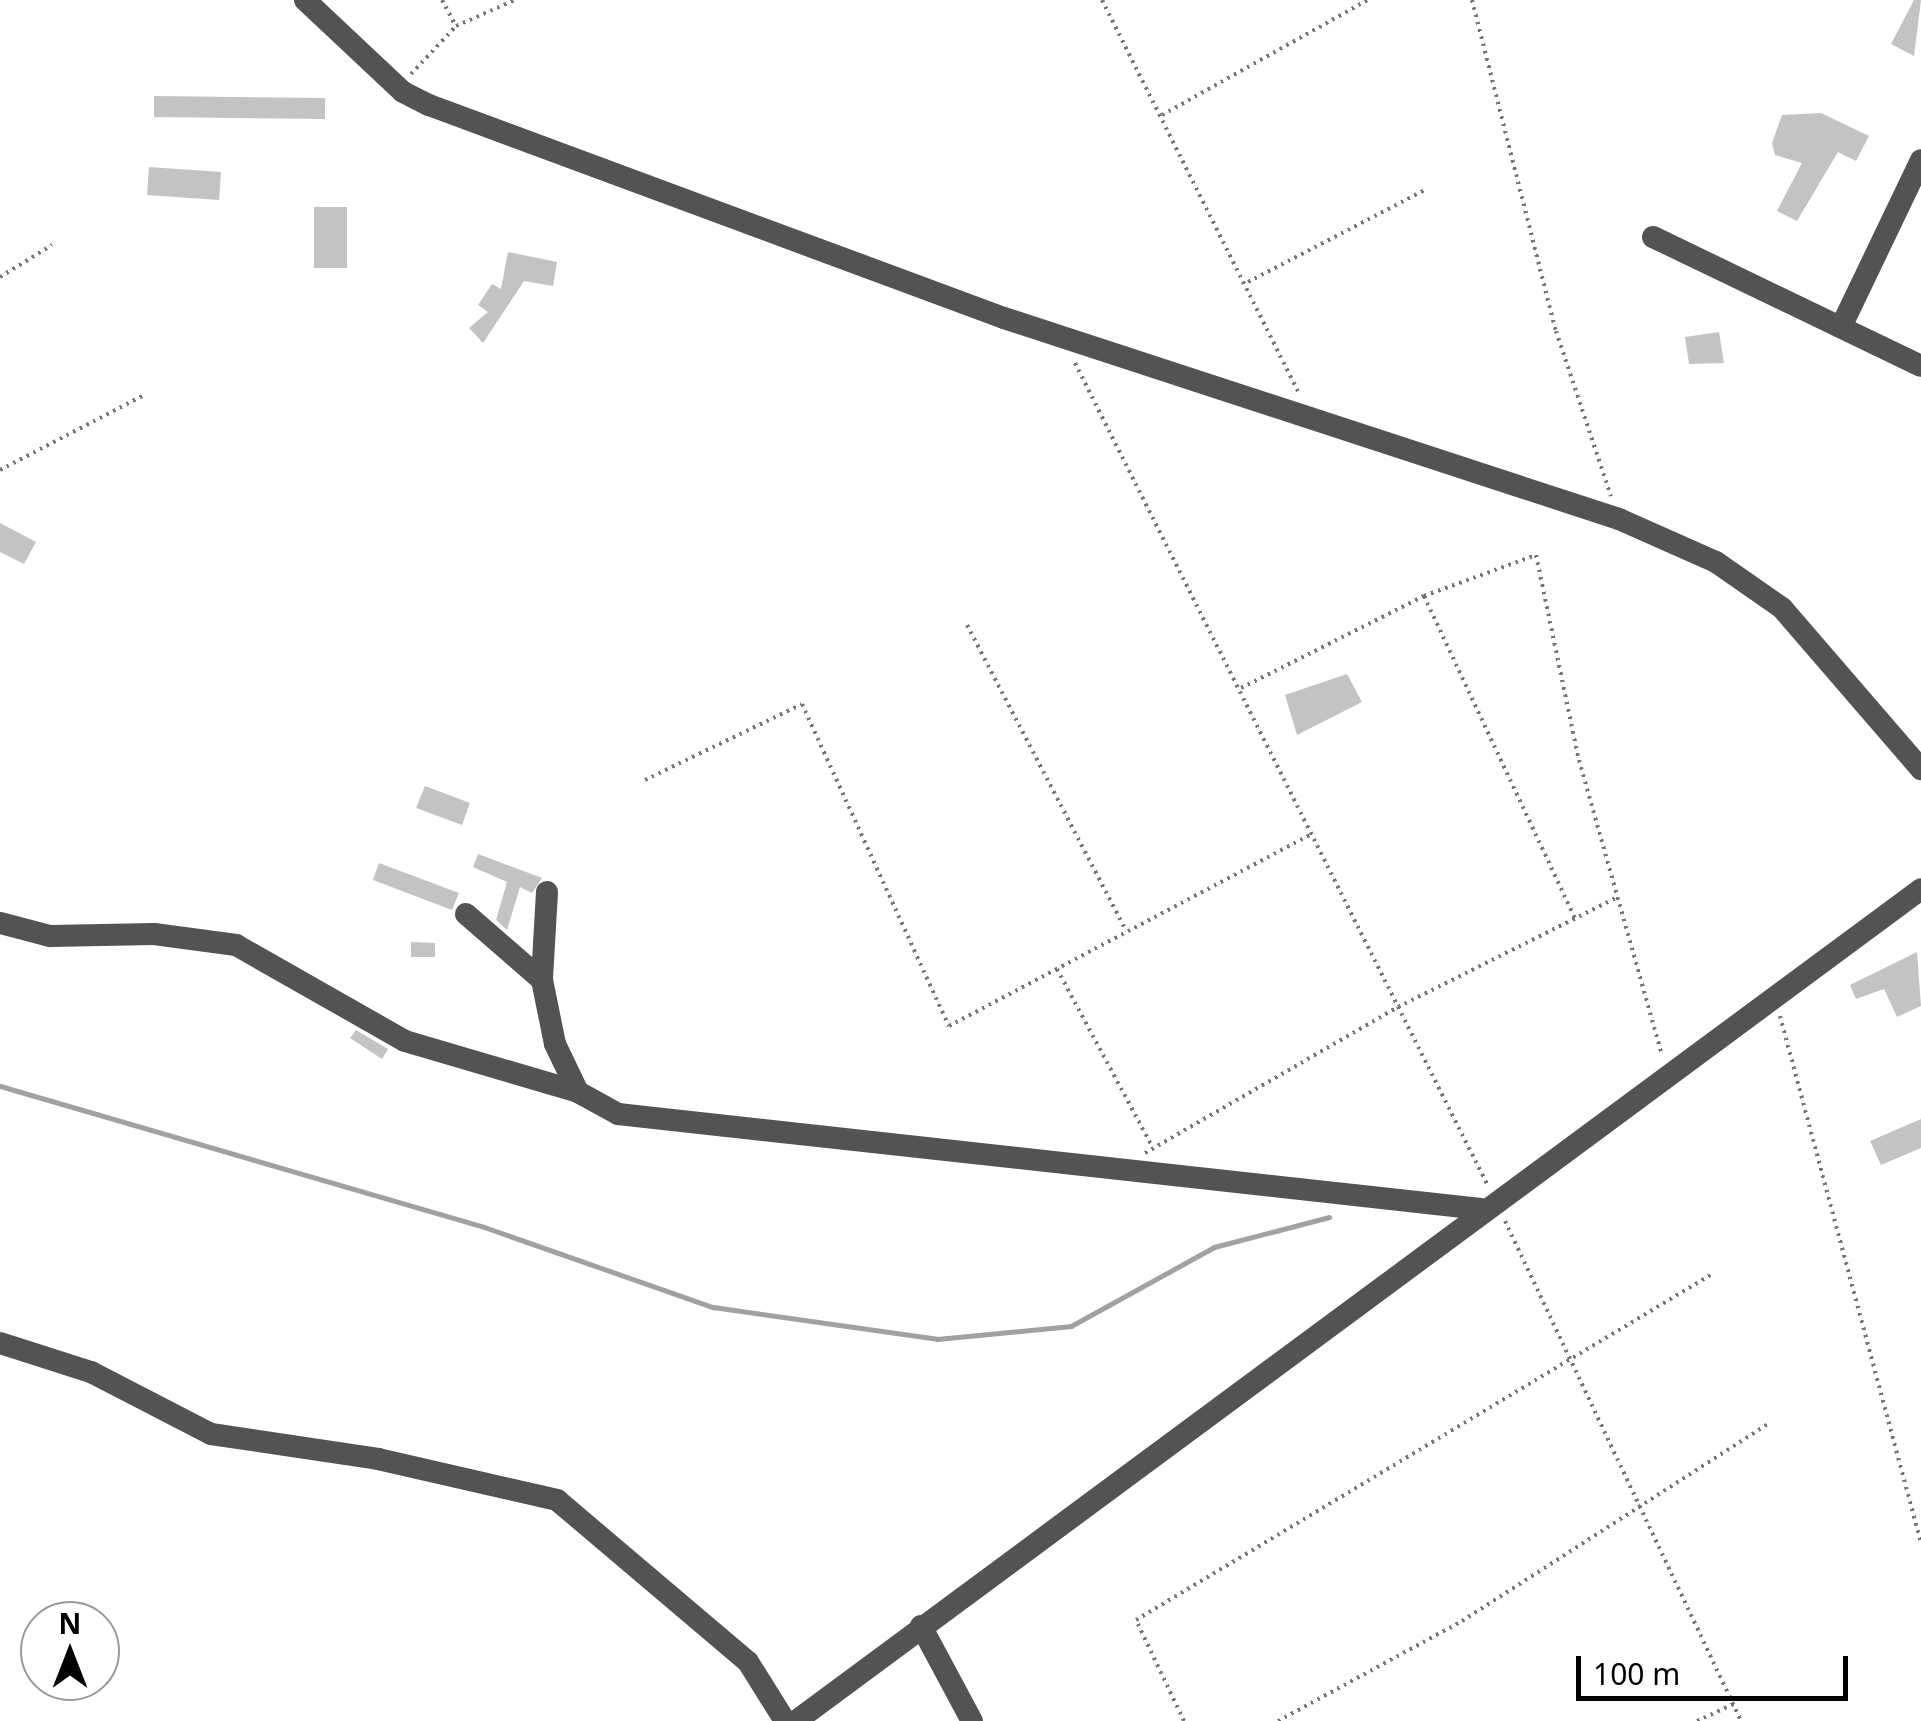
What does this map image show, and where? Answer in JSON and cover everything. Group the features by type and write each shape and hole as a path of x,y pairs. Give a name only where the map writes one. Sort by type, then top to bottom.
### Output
{"street":[{"path":"305,0 403,92 1062,337 1619,519 1716,562 1782,608 1921,768"},
{"path":"1841,327 1921,160"},
{"path":"1653,237 1921,366"},
{"path":"796,1721 1666,1070 1776,997 1921,889"},
{"path":"547,892 542,980 555,1044 578,1092"},
{"path":"466,914 542,980"},
{"path":"0,923 50,936 154,934 236,945 405,1041 578,1092 618,1114 1130,1174 1488,1204"},
{"path":"0,1343 91,1372 210,1434 378,1458 557,1500 748,1662 785,1721"},
{"path":"922,1626 972,1721"}],"path":[{"path":"442,0 456,26"},
{"path":"403,92 456,26 515,0"},
{"path":"1102,0 1248,282 1309,416"},
{"path":"1162,115 1368,0"},
{"path":"1472,0 1556,331 1619,519"},
{"path":"1248,282 1427,190"},
{"path":"0,277 52,246"},
{"path":"1062,337 1398,1007 1488,1204 1568,1356 1741,1721"},
{"path":"0,470 144,395"},
{"path":"1238,689 1424,596 1536,556 1618,897 1666,1070"},
{"path":"1424,596 1575,918"},
{"path":"966,625 1126,932"},
{"path":"645,780 802,704 949,1026 1312,834"},
{"path":"1130,1174 1151,1144 1398,1007 1618,897"},
{"path":"1057,969 1151,1144"},
{"path":"1776,997 1921,1543"},
{"path":"1184,1721 1136,1620 1568,1356 1712,1274"},
{"path":"1278,1721 1462,1621 1768,1424"},
{"path":"1697,1721 1733,1704"}],"building":[{"path":"1914,0 1921,0 1914,56 1891,44"},
{"path":"154,96 325,98 325,119 154,117"},
{"path":"1821,113 1869,136 1856,161 1838,152 1797,221 1777,211 1802,163 1775,155 1772,143 1782,115"},
{"path":"149,167 221,172 219,200 147,195"},
{"path":"314,207 347,207 347,268 314,268"},
{"path":"508,252 557,262 553,286 524,281 483,343 469,328 488,312 478,305 492,284 501,289"},
{"path":"1719,332 1724,363 1689,364 1685,337"},
{"path":"0,523 36,542 24,564 0,552"},
{"path":"1347,674 1362,702 1297,735 1285,695"},
{"path":"425,786 470,803 462,825 416,808"},
{"path":"478,854 542,878 532,893 520,887 507,930 496,920 507,882 473,867"},
{"path":"379,863 459,893 452,910 373,880"},
{"path":"411,942 435,943 435,957 411,957"},
{"path":"1917,952 1921,1006 1897,1017 1884,989 1856,999 1850,985"},
{"path":"356,1030 388,1049 382,1059 350,1038"},
{"path":"1921,1119 1921,1148 1881,1165 1870,1141"}],"waterway":[{"path":"0,1086 484,1227 713,1307 937,1339 1071,1326 1214,1247 1329,1217"}]}
